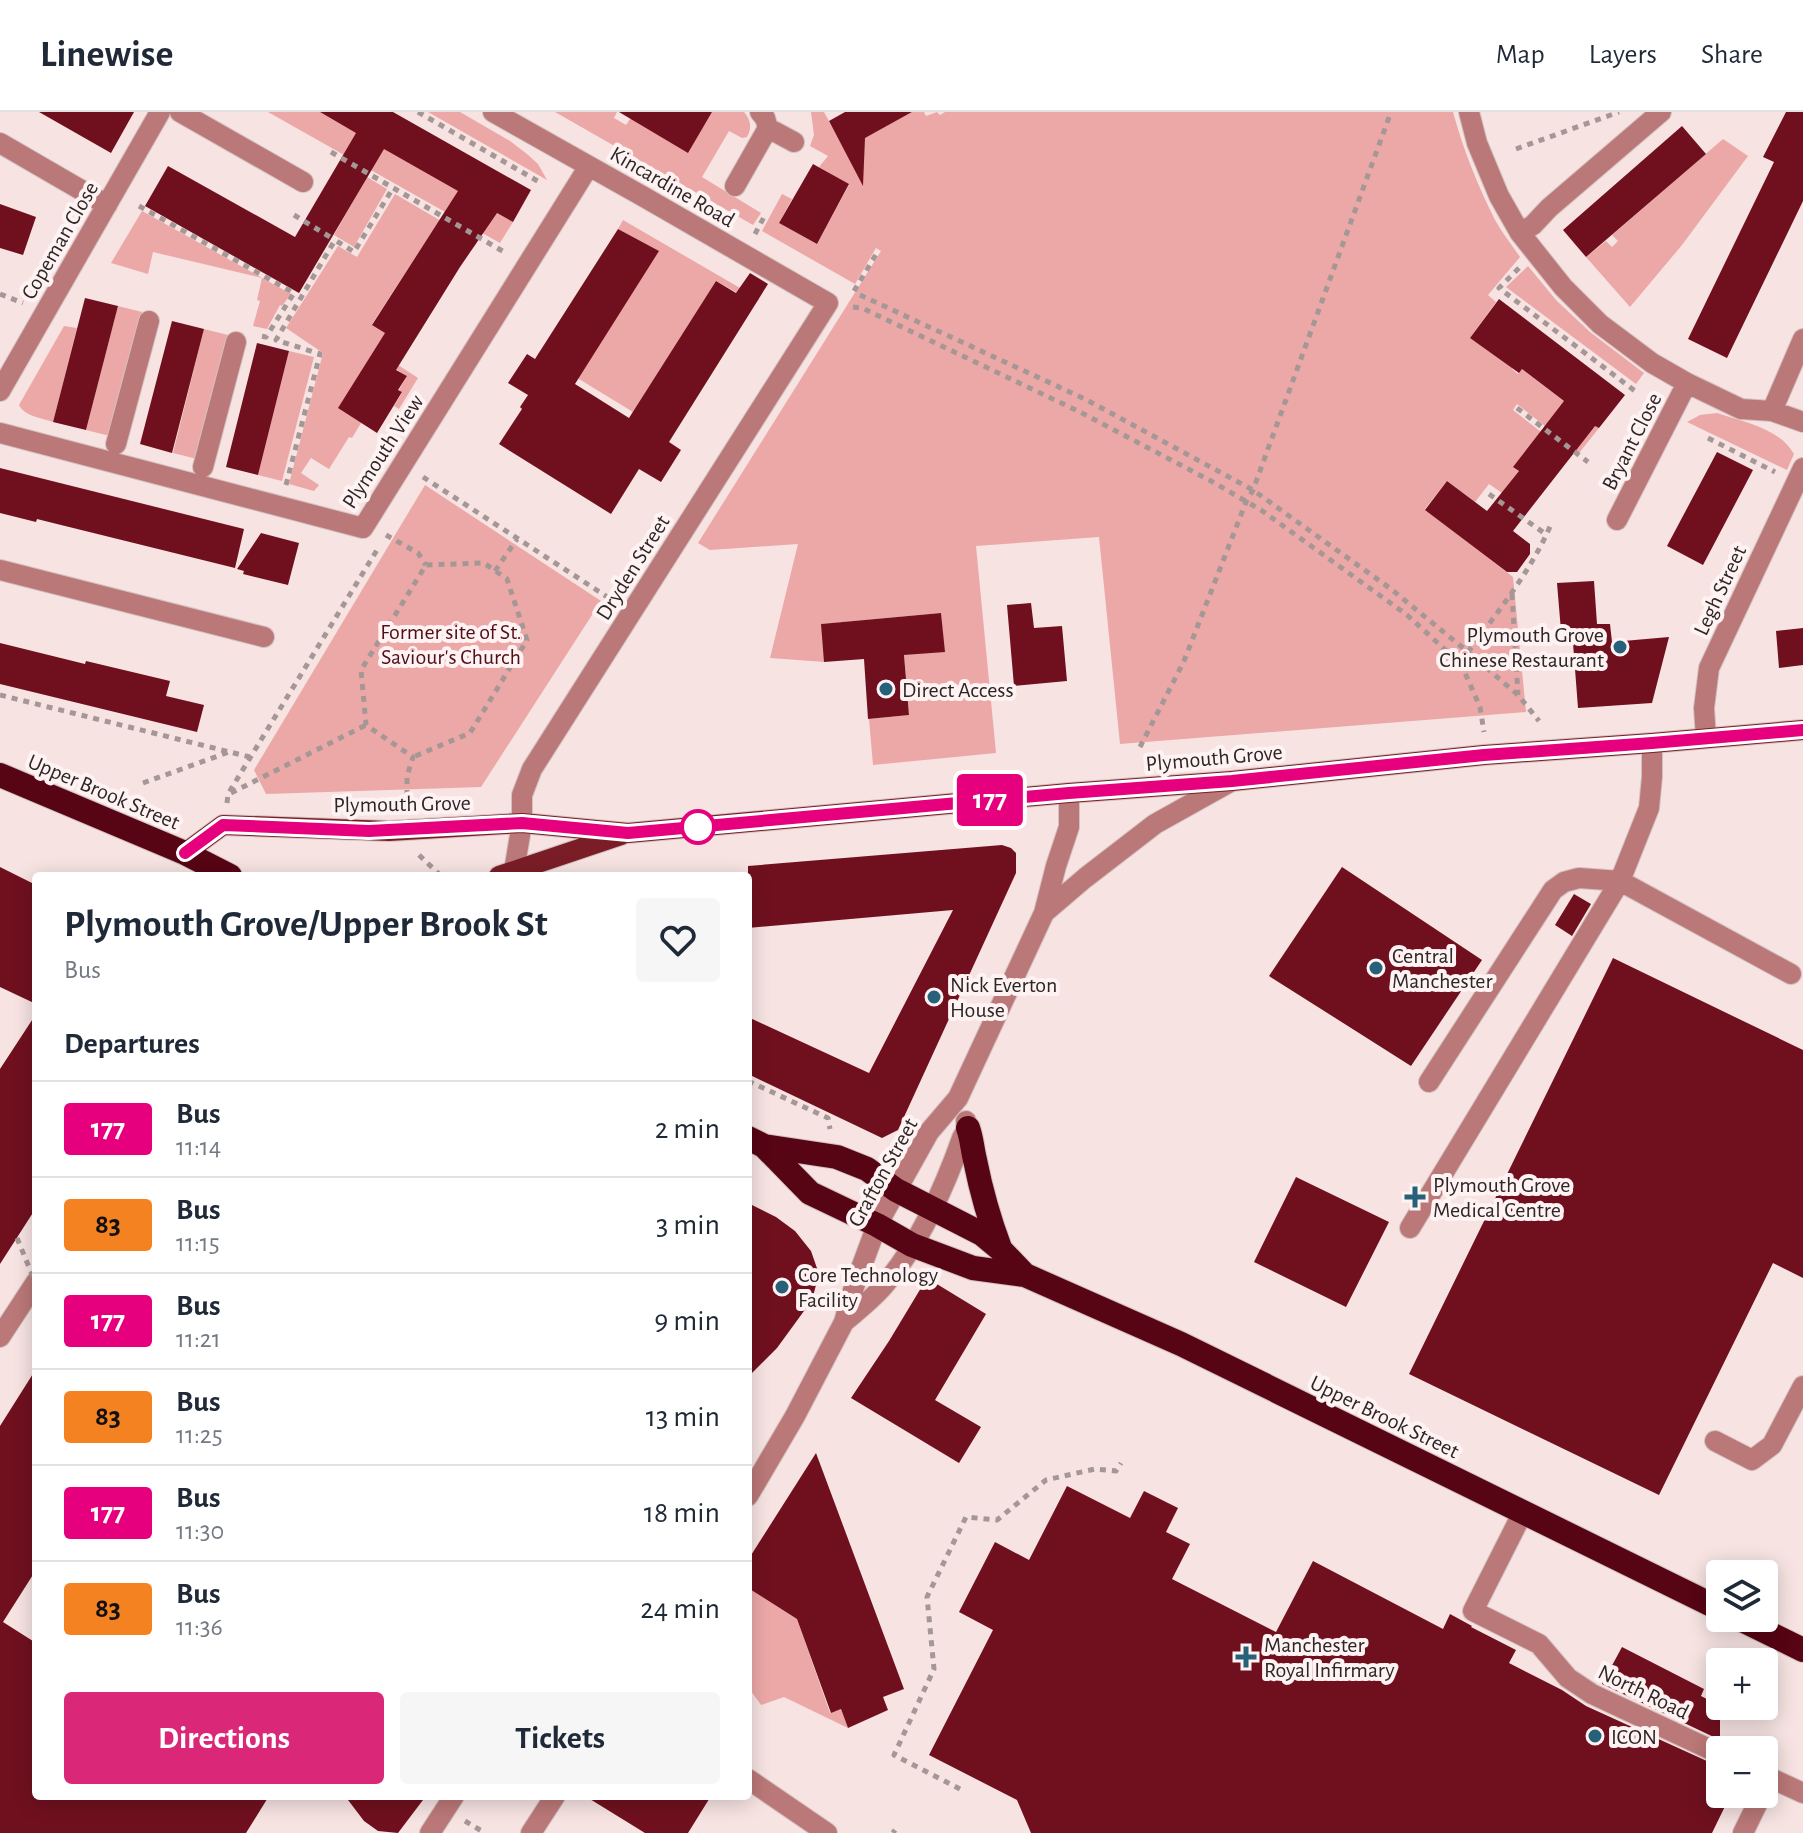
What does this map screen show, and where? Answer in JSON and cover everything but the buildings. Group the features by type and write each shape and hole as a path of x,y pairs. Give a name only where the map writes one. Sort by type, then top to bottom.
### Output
{"highway":[{"name":"Upper Brook Street","path":"0,775 185,853 222,872"},
{"path":"968,1128 986,1212 1000,1249"},
{"name":"Upper Brook Street","path":"756,1142 837,1157 867,1169 896,1190 982,1234 1025,1275"},
{"name":"Upper Brook Street","path":"756,1142 810,1193 912,1245 973,1268 1025,1275 1181,1344 1706,1602"},
{"path":"1766,1632 1803,1650"}],"main road":[{"name":"Plymouth Grove","path":"223,825 369,831 522,823 628,833 1232,781 1484,755 1803,730"},
{"path":"185,853 223,825"},
{"name":"Plymouth Grove","path":"514,872 628,833"}],"street":[{"name":"Copeman Close","path":"0,391 160,112"},
{"path":"180,112 303,182"},
{"name":"Kincardine Road","path":"493,112 828,303"},
{"path":"1469,112 1477,143 1499,196 1520,233 1563,287 1600,324 1652,363 1687,383 1741,409 1772,411 1803,422"},
{"path":"1520,233 1661,112"},
{"path":"735,186 764,120 794,142"},
{"path":"0,143 107,205"},
{"name":"Plymouth View","path":"0,433 363,528 589,166"},
{"name":"Dryden Street","path":"509,872 522,823 522,795 532,769 828,303"},
{"path":"116,444 149,321"},
{"path":"1772,411 1803,339"},
{"path":"203,467 236,342"},
{"name":"Bryant Close","path":"1617,520 1687,383"},
{"name":"Legh Street","path":"1706,738 1704,708 1709,668 1803,468"},
{"path":"0,570 264,637"},
{"path":"1410,1228 1620,881 1649,808 1652,743"},
{"path":"1044,913 1155,824 1232,781"},
{"path":"1044,913 1069,827 1069,793"},
{"path":"1429,1082 1553,890 1564,882 1579,878 1620,881 1791,974"},
{"name":"Grafton Street","path":"752,1489 844,1322 877,1225 929,1132 958,1098 1044,913"},
{"path":"958,1098 968,1128"},
{"name":"Grafton Street","path":"844,1322 885,1285 912,1245 934,1208 968,1128"},
{"path":"0,1337 32,1289"},
{"path":"1715,1441 1752,1460 1772,1445 1803,1386"},
{"name":"North Road","path":"1523,1512 1473,1611 1539,1644 1568,1678 1592,1694 1706,1747"},
{"path":"752,1782 827,1833"},
{"path":"1778,1787 1803,1793"},
{"path":"430,1833 451,1800"},
{"path":"531,1833 552,1800"},
{"path":"1743,1833 1754,1808"}],"path":[{"path":"418,112 541,183"},
{"path":"1140,747 1184,661 1253,490 1391,112"},
{"path":"1516,149 1619,112"},
{"path":"331,152 506,253"},
{"path":"294,215 354,252 393,188"},
{"path":"139,206 294,293 266,337 256,335"},
{"path":"755,234 765,215"},
{"path":"285,489 320,354 276,340 335,240"},
{"path":"878,251 857,293 1085,399 1253,490 1391,589 1518,695 1539,721"},
{"path":"1523,264 1499,288 1639,394"},
{"path":"0,294 28,305"},
{"path":"828,303 862,308 1080,412 1211,481 1273,519 1407,615 1461,664 1480,707 1484,725 1484,755"},
{"path":"1517,408 1588,462"},
{"path":"1708,438 1783,476"},
{"path":"422,477 612,600"},
{"path":"1489,494 1547,535"},
{"path":"1468,652 1512,593 1541,548 1552,522"},
{"path":"386,535 418,553 426,565"},
{"path":"495,571 517,539"},
{"path":"223,825 228,794 377,550"},
{"path":"407,800 407,776 413,757 470,733 527,640 507,579 484,563 426,565"},
{"path":"366,725 361,670 426,565"},
{"path":"1512,593 1518,695"},
{"path":"0,695 250,757"},
{"path":"366,725 413,757"},
{"path":"228,794 366,725"},
{"path":"143,783 229,752"},
{"path":"752,1083 828,1118"},
{"path":"17,1238 32,1274"},
{"path":"960,1789 894,1755 934,1669 927,1597 966,1517 997,1520 1046,1480 1095,1469 1116,1471 1121,1463"}],"green space":[{"path":"268,112 320,112 513,222 500,243"},
{"path":"428,112 460,112 527,154 538,164 547,180"},
{"path":"555,112 617,112 614,118 626,125 632,116 687,152 712,112 744,112 750,124 747,137 742,138 729,131 702,177 761,213 753,225"},
{"path":"811,112 824,112 844,149 912,112 924,112 926,116 937,112 940,115 945,112 1453,112 1489,207 1520,257 1488,295 1496,302 1470,338 1516,364 1512,369 1518,374 1522,369 1599,428 1579,453 1517,404 1513,410 1541,432 1514,467 1519,471 1502,493 1489,484 1475,502 1447,481 1425,509 1513,577 1526,712 1120,744 1099,537 976,546 996,753 873,765 869,719 909,715 904,655 944,651 941,613 822,624 825,662 770,658 798,544 710,550 698,543 881,251 876,248 855,284 762,231 782,194 792,199 779,223 817,244 849,185 819,167 828,156 810,146 814,135"},
{"path":"1723,139 1748,156 1682,245 1630,307 1586,257 1606,241 1612,247 1618,241 1612,235"},
{"path":"367,177 387,189 354,247 334,235"},
{"path":"395,194 477,242 474,247 437,224 372,324 409,349 375,350 418,378 399,409 394,406 407,376 372,355 361,423 352,438 349,437 329,469 311,458 301,473 319,485 314,491 289,484 323,353 286,328 338,246 357,257"},
{"path":"142,211 291,294 280,305 267,329 253,326 262,278 153,252 148,274 111,263"},
{"path":"623,220 759,299 756,303 716,281 633,412 538,354 540,351 579,376 658,251 618,229"},
{"path":"1528,266 1556,300 1590,332 1644,373 1636,384 1506,287"},
{"path":"118,306 142,312 110,436 86,430"},
{"path":"64,326 77,328 53,422 29,414 19,405"},
{"path":"204,329 228,335 197,459 173,453"},
{"path":"289,351 314,357 282,481 258,475"},
{"path":"1717,413 1760,427 1779,438 1794,454 1787,470 1687,422 1700,415"},
{"name":"Former site of St. Saviour's Church","path":"425,485 601,601 481,787 266,794 254,770"},
{"path":"752,1591 797,1619 830,1713 841,1709 848,1728 784,1697 761,1705 752,1693"}],"bus line":[{"name":"177","path":"185,853 223,825 389,831 522,823 628,833 1232,781 1484,755 1803,730"}],"place":[{"name":"Plymouth Grove Chinese Restaurant","path":"1620,647"},
{"name":"Direct Access","path":"886,689"},
{"name":"Central Manchester","path":"1376,968"},
{"name":"Nick Everton House","path":"934,997"},
{"name":"Plymouth Grove Medical Centre","path":"1415,1197"},
{"name":"Core Technology Facility","path":"782,1287"},
{"name":"Manchester Royal Infirmary","path":"1246,1657"},
{"name":"ICON","path":"1595,1736"}]}
